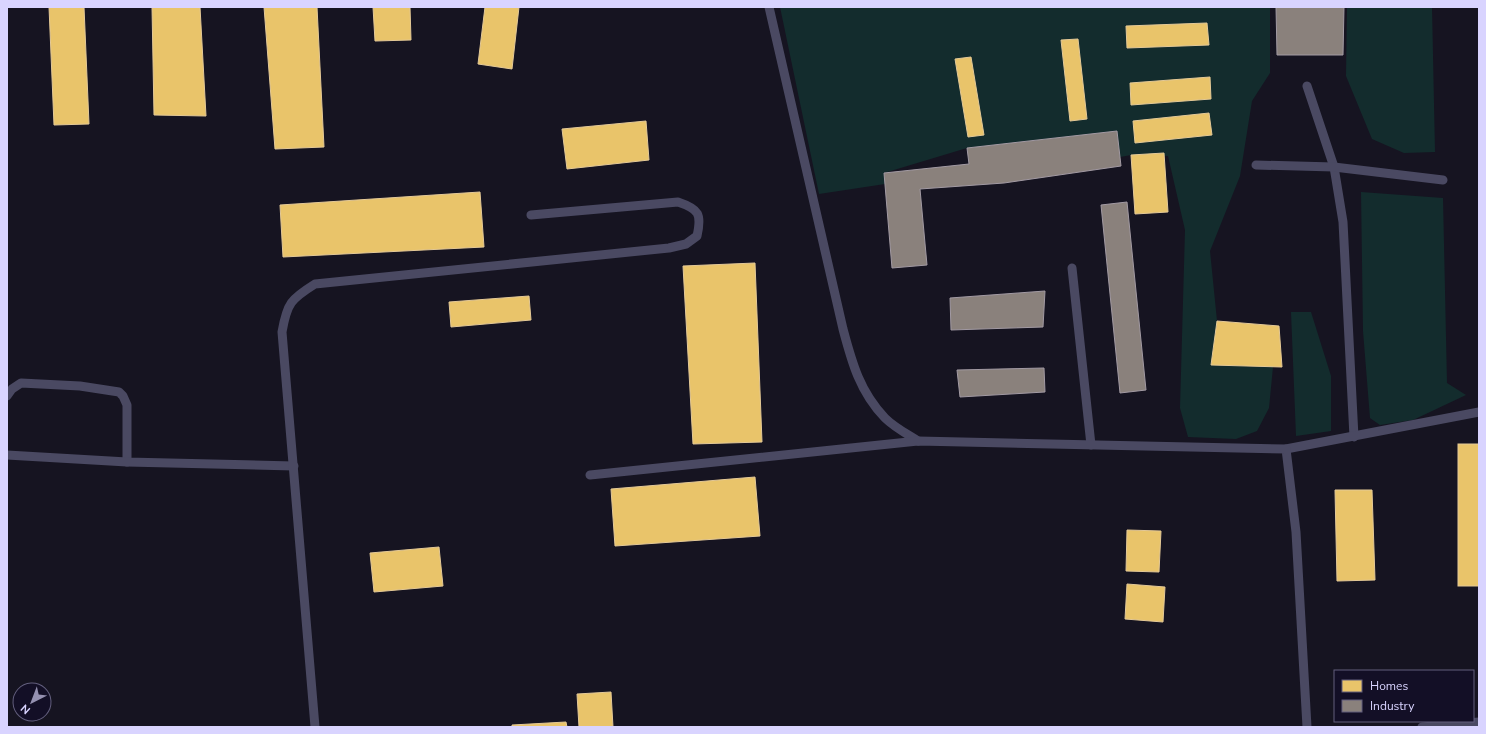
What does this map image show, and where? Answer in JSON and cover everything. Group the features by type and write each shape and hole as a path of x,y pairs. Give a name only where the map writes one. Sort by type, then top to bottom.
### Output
{"lane":[{"path":"769,7 843,329 854,369 868,398 886,419 918,442"},
{"path":"1307,86 1334,167 1343,222 1354,437"},
{"path":"1256,165 1334,167 1443,180"},
{"path":"315,727 282,332 286,311 297,295 315,284 670,248 686,244 697,236 700,223 698,214 691,207 678,202 531,215"},
{"path":"1072,268 1091,445"},
{"path":"7,396 12,389 21,383 80,386 119,392 123,396 127,405 127,462"},
{"path":"590,475 918,442 1286,449 1479,412"},
{"path":"1286,449 1296,532 1307,727"},
{"path":"7,455 127,462 294,466"},
{"path":"1422,727 1479,722"}],"green space":[{"path":"780,7 1270,7 1270,73 1252,101 1240,176 1210,251 1217,321 1211,365 1273,367 1269,408 1257,431 1236,439 1188,437 1180,408 1185,230 1168,156 1131,155 1120,157 1117,131 967,148 884,173 885,184 819,194"},
{"path":"1347,7 1432,7 1435,152 1404,153 1372,139 1346,76"},
{"path":"1361,192 1443,198 1447,383 1466,395 1413,420 1380,425 1370,418 1363,331"},
{"path":"1291,312 1311,312 1331,376 1331,431 1296,436"}],"building: Homes":[{"path":"49,7 84,7 89,124 54,125"},
{"path":"152,7 200,7 206,116 154,115"},
{"path":"264,7 317,7 324,147 275,149"},
{"path":"373,7 410,7 411,40 375,41"},
{"path":"485,7 519,7 512,69 478,64"},
{"path":"1207,23 1209,45 1127,48 1126,26"},
{"path":"1078,39 1087,119 1070,121 1061,40"},
{"path":"971,57 984,135 968,137 955,59"},
{"path":"1210,77 1211,99 1131,105 1130,83"},
{"path":"1209,113 1212,135 1135,143 1133,121"},
{"path":"646,121 649,160 567,169 562,129"},
{"path":"1164,153 1168,212 1135,214 1131,155"},
{"path":"480,192 484,247 283,257 280,205"},
{"path":"755,263 762,442 693,444 683,266"},
{"path":"529,296 531,320 451,327 449,302"},
{"path":"1217,321 1279,326 1282,367 1211,365"},
{"path":"1458,444 1479,444 1479,586 1458,586"},
{"path":"755,477 760,536 615,546 611,489"},
{"path":"1335,490 1372,490 1375,580 1337,581"},
{"path":"1127,530 1161,531 1159,572 1126,571"},
{"path":"439,547 443,586 374,592 370,553"},
{"path":"1127,584 1165,587 1163,622 1125,619"},
{"path":"611,692 613,727 579,727 577,694"},
{"path":"566,722 567,727 512,727 512,725"}],"building: Industry":[{"path":"1276,7 1344,7 1343,55 1277,55"},
{"path":"1117,131 1121,166 1004,183 920,189 927,265 892,268 884,173 969,164 967,148"},
{"path":"1127,202 1146,390 1120,393 1101,205"},
{"path":"1045,291 1043,327 951,330 950,298"},
{"path":"1044,368 1045,392 960,397 957,370"}]}
